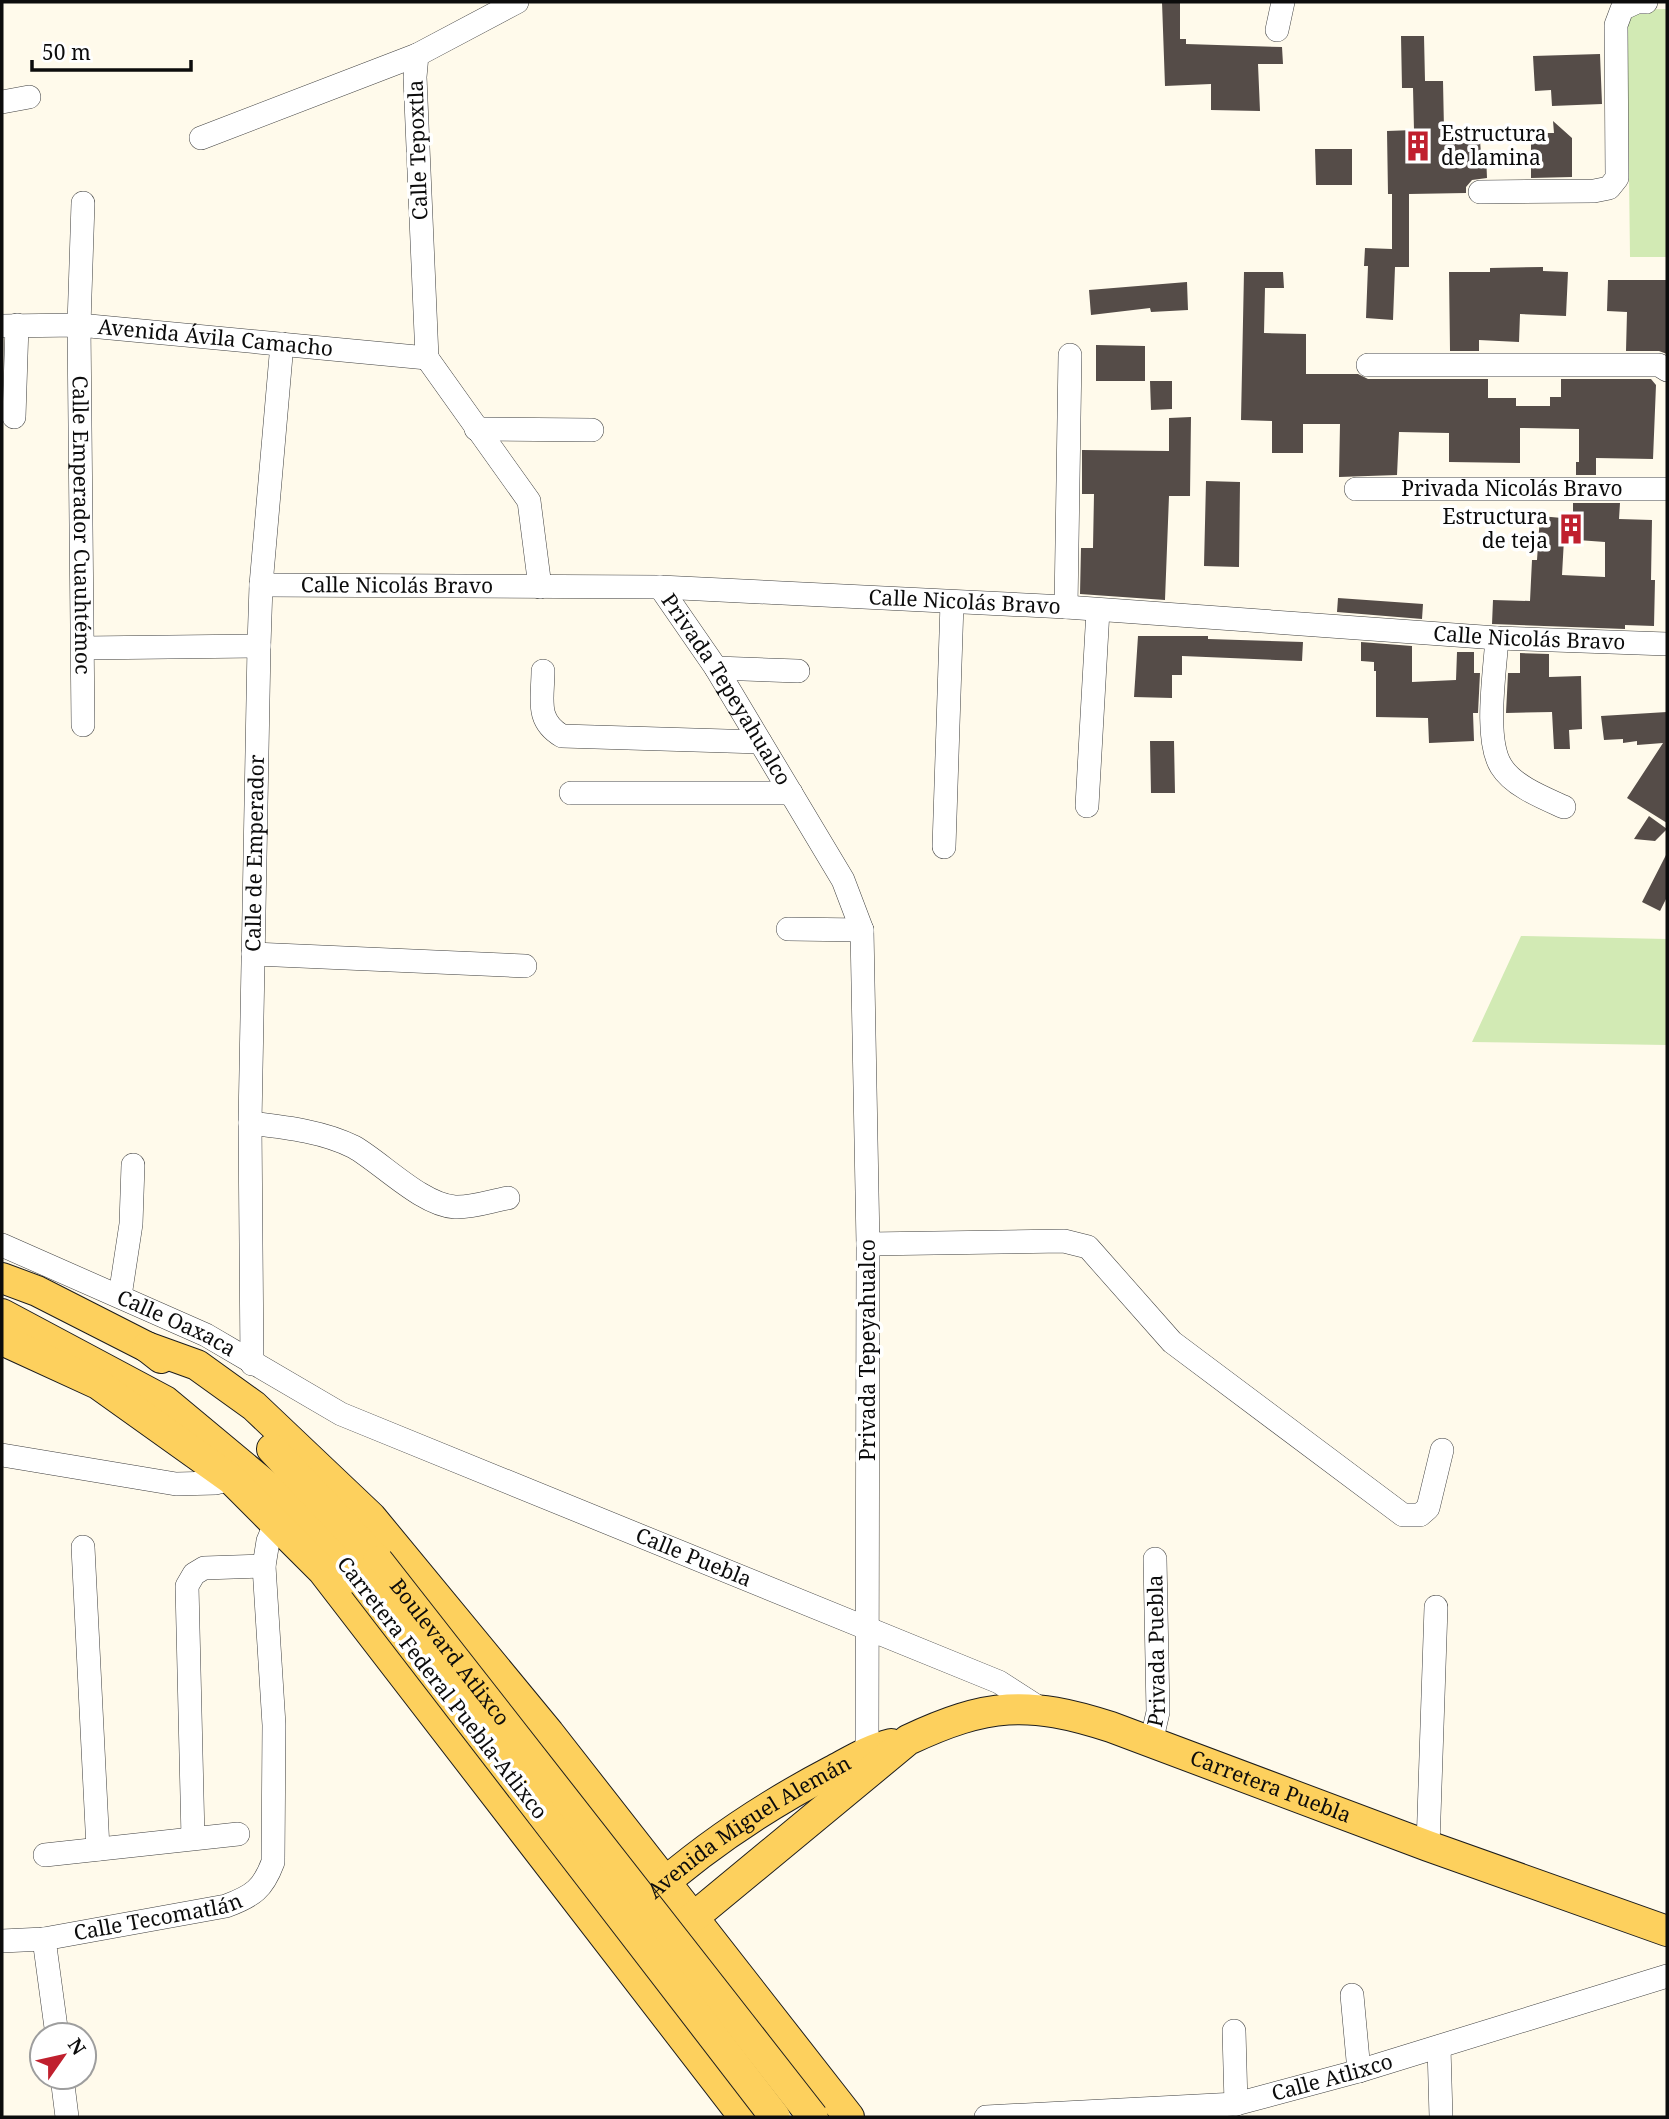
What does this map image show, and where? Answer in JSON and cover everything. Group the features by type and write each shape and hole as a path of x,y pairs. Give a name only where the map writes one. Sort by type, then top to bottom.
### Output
{"main road":[{"name":"Boulevard Atlixco","path":"2,1278 37,1291 147,1347 221,1403 273,1451 371,1572 458,1660 813,2117"},
{"name":"Carretera Federal Puebla-Atlixco","path":"2,1314 165,1401 371,1572 775,2117"},
{"path":"2,1340 97,1384 231,1479 323,1571 744,2117"},
{"path":"147,1347 197,1364 254,1406 371,1517 549,1733 849,2117"},
{"name":"Carretera Puebla","path":"908,1740 948,1721 991,1710 1041,1709 1077,1716 1667,1931"},
{"name":"Avenida Miguel Alemán","path":"607,1938 664,1882 700,1854 793,1791 872,1760 908,1740"},
{"name":"Avenida Miguel Alemán","path":"631,1969 872,1760"},
{"path":"526,1831 565,1827 584,1815 600,1798"},
{"path":"631,1838 670,1861 686,1860 700,1854"}],"street":[{"name":"Calle Tepoxtla","path":"427,358 415,77 417,55 517,2"},
{"path":"1277,30 1283,2"},
{"path":"1480,192 1594,191 1609,188 1617,178 1616,25 1622,9 1637,2 1646,2"},
{"path":"201,138 417,55"},
{"path":"2,102 29,97"},
{"name":"Calle Emperador Cuauhtémoc","path":"83,203 79,326 83,725"},
{"path":"9,325 14,417"},
{"name":"Avenida Ávila Camacho","path":"9,325 79,326 427,358"},
{"name":"Calle de Emperador","path":"252,1364 250,1123 258,646 282,344"},
{"path":"1066,607 1070,355"},
{"path":"427,358 529,501 540,587"},
{"path":"1368,365 1659,365 1667,370"},
{"path":"476,429 592,430"},
{"name":"Privada Nicolás Bravo","path":"1356,489 1667,489"},
{"name":"Calle Nicolás Bravo","path":"261,585 660,587 1066,607 1497,638 1667,643"},
{"name":"Privada Tepeyahualco","path":"660,587 716,668 844,880 862,930 868,1244 867,1627 872,1760"},
{"path":"944,847 952,603"},
{"path":"1087,806 1098,610"},
{"path":"1497,638 1492,743 1502,768 1532,793 1564,807"},
{"path":"83,648 258,646"},
{"path":"716,668 798,671"},
{"path":"543,671 543,717 548,728 562,736 760,742"},
{"name":"Privada Tepeyahualco","path":"571,793 791,793"},
{"path":"788,929 862,930"},
{"path":"253,954 525,966"},
{"path":"250,1123 300,1129 353,1147 440,1204 456,1207 508,1198"},
{"path":"120,1296 131,1224 133,1165"},
{"path":"868,1244 1064,1241 1088,1247 1172,1342 1404,1515 1420,1515 1428,1508 1442,1450"},
{"name":"Calle Oaxaca","path":"2,1245 206,1335 341,1414"},
{"name":"Calle Puebla","path":"341,1414 999,1682 1041,1709"},
{"path":"2,1455 176,1484 216,1483 231,1479"},
{"path":"192,1838 187,1586 194,1574 204,1568 264,1566 268,1541 276,1522"},
{"path":"83,1547 98,1849"},
{"name":"Privada Puebla","path":"1151,1743 1158,1712 1155,1559"},
{"name":"Calle Tecomatlán","path":"2,1941 44,1939 226,1906 248,1898 265,1882 273,1862 275,1725 264,1566"},
{"path":"1428,1846 1436,1606"},
{"path":"45,1855 238,1834"},
{"path":"44,1939 55,2021"},
{"name":"Calle Atlixco","path":"986,2117 1236,2105 1359,2071 1667,1976"},
{"path":"1352,1994 1359,2071"},
{"path":"1234,2031 1236,2105"},
{"path":"1439,2047 1441,2117"},
{"path":"64,2091 67,2117"}],"green space":[{"path":"1667,9 1667,257 1630,257 1627,10"},
{"path":"1521,936 1667,939 1667,1045 1472,1042"}],"building":[{"path":"1162,2 1180,2 1180,39 1186,39 1186,44 1282,47 1283,64 1258,64 1260,111 1211,110 1211,84 1165,86"},
{"path":"1401,36 1424,36 1425,81 1443,81 1444,130 1449,130 1449,143 1480,141 1481,154 1486,154 1487,178 1472,180 1466,187 1466,193 1409,194 1409,267 1395,267 1393,320 1366,318 1368,266 1364,266 1365,248 1392,249 1392,194 1388,194 1387,131 1414,130 1413,88 1402,88"},
{"path":"1600,54 1602,104 1552,106 1551,90 1535,91 1533,56"},
{"path":"1553,121 1572,138 1572,177 1531,178 1531,133 1554,133"},
{"path":"1315,149 1352,149 1352,185 1316,185"},
{"path":"1543,267 1543,271 1568,272 1566,316 1520,314 1519,342 1479,340 1479,351 1450,351 1449,272 1490,272 1490,268"},
{"path":"1244,272 1283,272 1284,288 1265,288 1264,333 1306,334 1306,374 1358,374 1368,379 1488,379 1488,398 1516,398 1516,406 1550,406 1550,397 1561,397 1561,379 1651,379 1656,385 1653,459 1596,458 1596,475 1576,475 1576,462 1579,462 1579,429 1520,428 1520,463 1449,462 1449,433 1399,432 1397,475 1339,477 1340,424 1303,424 1303,453 1272,453 1272,421 1241,420"},
{"path":"1608,280 1667,280 1667,354 1659,351 1626,351 1627,312 1607,311"},
{"path":"1187,282 1188,310 1151,312 1150,308 1091,315 1089,290"},
{"path":"1096,345 1145,346 1145,381 1096,381"},
{"path":"1150,381 1172,381 1172,409 1151,410"},
{"path":"1191,417 1190,496 1169,496 1165,600 1080,594 1081,548 1093,548 1094,494 1082,494 1082,450 1169,451 1169,418"},
{"path":"1206,481 1240,482 1239,567 1204,566"},
{"path":"1573,503 1620,503 1619,519 1652,520 1651,580 1655,580 1654,626 1625,625 1625,629 1492,624 1493,600 1530,601 1532,560 1537,560 1540,516 1573,519","holes":["1564,539 1605,542 1605,577 1562,575"]},
{"path":"1338,598 1423,604 1422,619 1337,612"},
{"path":"1138,636 1208,636 1208,639 1303,642 1302,661 1182,656 1182,675 1172,675 1172,698 1134,697"},
{"path":"1361,642 1412,646 1412,682 1456,680 1457,652 1474,652 1474,673 1480,673 1478,713 1473,713 1474,741 1429,743 1428,718 1376,717 1376,671 1374,662 1361,661"},
{"path":"1520,653 1549,654 1549,677 1581,676 1582,729 1569,730 1570,749 1554,749 1552,712 1506,713 1508,673 1520,673"},
{"path":"1667,712 1667,823 1627,798 1663,743 1637,745 1637,741 1623,743 1623,739 1604,740 1601,716"},
{"path":"1150,741 1174,741 1175,793 1151,793"},
{"path":"1649,816 1667,829 1655,841 1634,839"},
{"path":"1667,853 1667,897 1660,911 1642,902"}],"place":[{"name":"Estructura de lamina","path":"1418,146"},
{"name":"Estructura de teja","path":"1571,529"}]}
